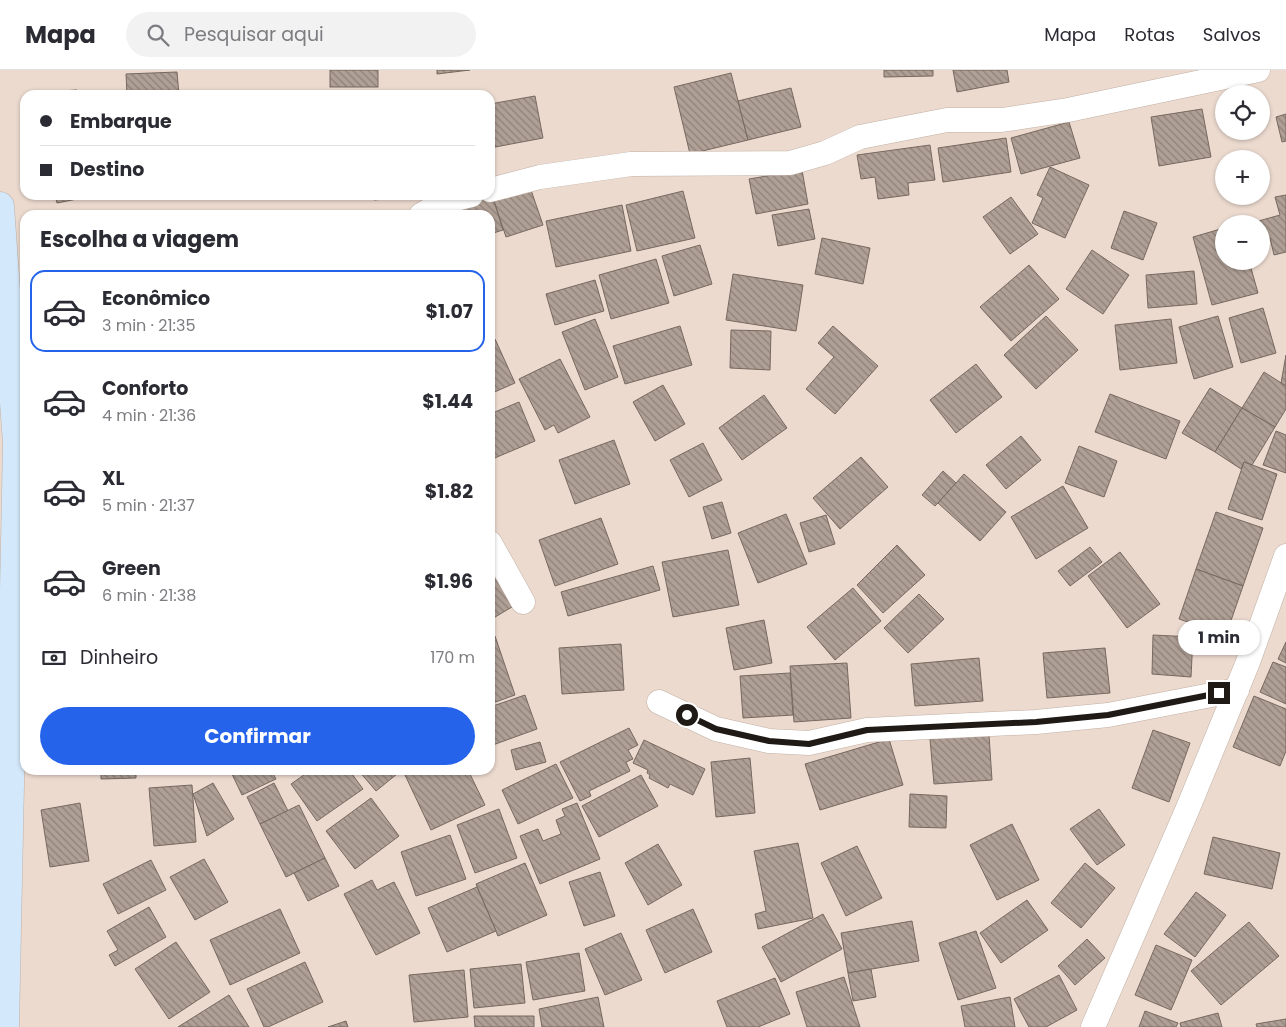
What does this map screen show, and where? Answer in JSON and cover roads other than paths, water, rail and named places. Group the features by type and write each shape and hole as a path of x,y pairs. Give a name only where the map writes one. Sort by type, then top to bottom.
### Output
{"street":[{"path":"495,189 540,177 631,164 790,163 825,153 860,137 947,120 1002,120 1068,110 1258,70"},
{"path":"429,210 442,202 450,200"},
{"path":"0,206 14,447 5,1027"},
{"path":"495,553 523,602"},
{"path":"1093,1027 1237,690 1286,556"},
{"path":"658,702 716,729 769,741 809,744 867,730 1036,722 1108,715 1237,690"}]}
